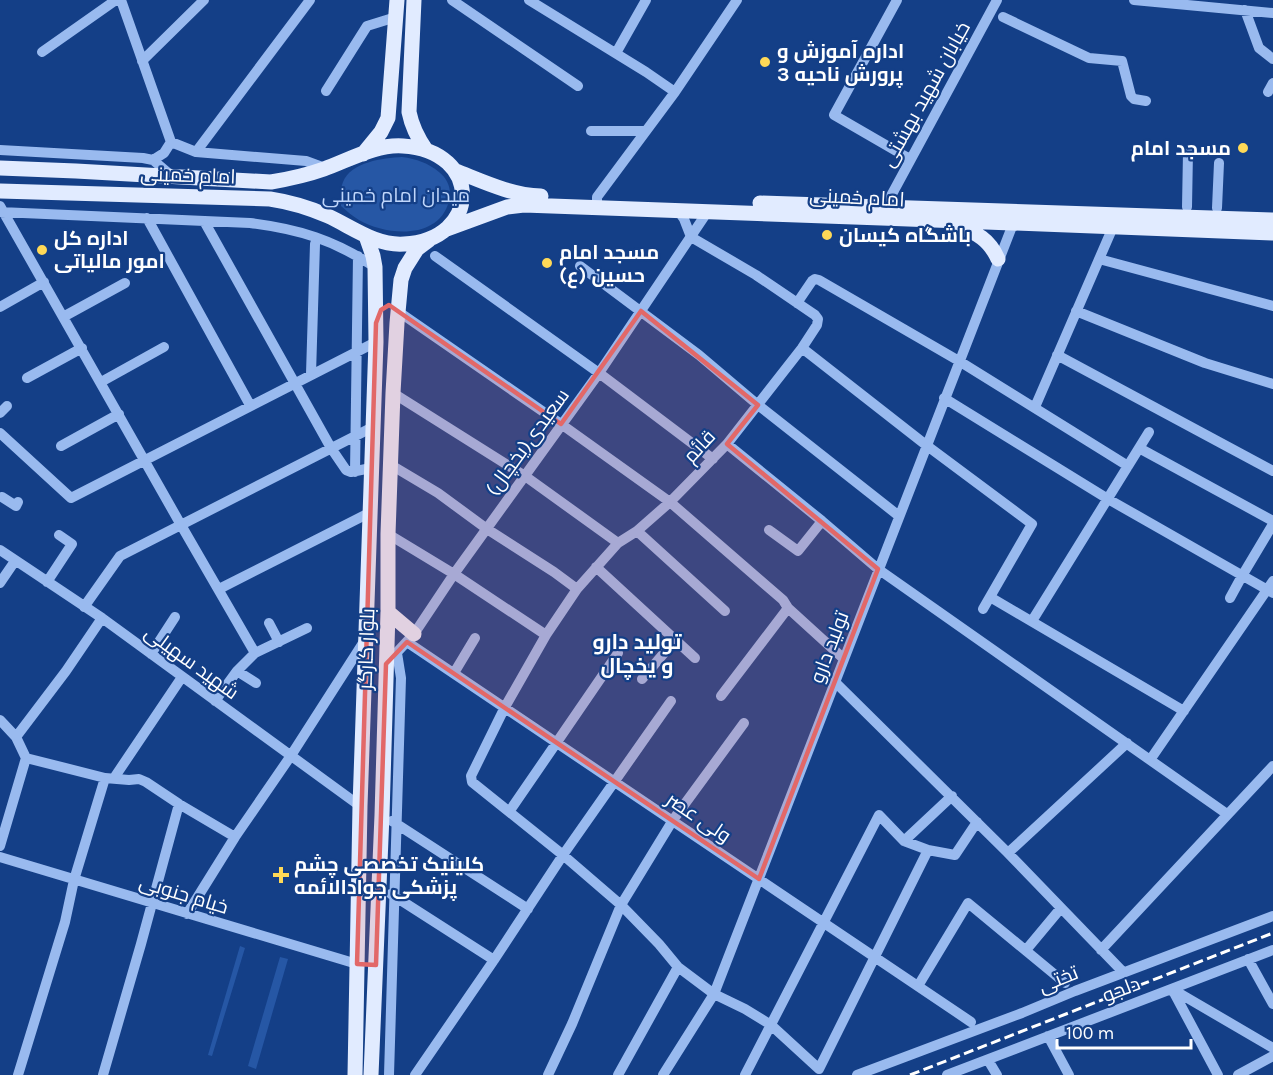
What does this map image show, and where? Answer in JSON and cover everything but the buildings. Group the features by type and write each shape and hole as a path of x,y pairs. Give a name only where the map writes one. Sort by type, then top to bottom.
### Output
{"main road":[{"path":"363,154 381,132 388,118 397,0"},
{"path":"414,0 409,112 416,136 426,150"},
{"path":"388,118 393,123 399,124 406,122 410,116"},
{"path":"363,154 382,147 393,146 426,150 456,171 463,191 463,200 457,216 439,234 404,244 383,242 366,236"},
{"name":"امام خمینی","path":"0,168 271,182 299,177 363,154"},
{"name":"امام خمینی","path":"456,171 507,191 525,195 708,211 1273,220"},
{"name":"امام خمینی","path":"0,191 270,199 326,215 366,236"},
{"path":"507,191 507,207"},
{"name":"امام خمینی","path":"439,234 507,207 597,202 885,213 946,221 1273,233"},
{"path":"946,221 975,232 993,249 998,259"},
{"name":"بلوار کارگر","path":"371,1075 382,815 393,393 398,317 401,280 405,268 417,249 439,234"},
{"name":"بلوار کارگر","path":"354,1072 360,806 376,342 375,267 366,236"},
{"path":"376,323 385,306 389,305 394,308 398,317"},
{"path":"388,612 411,638"},
{"path":"357,964 376,965"}],"street":[{"path":"42,52 116,0"},
{"path":"122,0 171,142 196,153 306,161 325,168"},
{"path":"142,61 203,0"},
{"path":"196,153 310,0"},
{"path":"452,0 578,86"},
{"path":"530,0 675,92"},
{"path":"616,53 646,0"},
{"path":"597,202 737,0"},
{"path":"897,0 834,115 910,159"},
{"name":"خیابان شهید بهشتی","path":"885,213 910,159 997,0"},
{"path":"1134,0 1210,3 1245,10 1273,12"},
{"path":"1245,10 1259,48 1273,59"},
{"path":"326,91 368,26 396,17"},
{"path":"1003,17 1089,58 1122,61 1131,96 1134,99 1146,101"},
{"path":"591,131 646,131"},
{"path":"153,160 164,153 171,142"},
{"path":"1,150 142,158 153,160 173,177"},
{"path":"1187,207 1188,152"},
{"path":"1217,208 1219,163"},
{"path":"677,209 691,237"},
{"path":"1,210 279,226 315,236 350,251 375,267"},
{"path":"1,210 255,653"},
{"name":"سعیدی(یخچال)","path":"386,664 411,638 454,574 599,373 708,211"},
{"path":"147,218 250,405"},
{"path":"204,221 346,470 355,472 371,468"},
{"name":"تولید دارو","path":"663,1075 714,994 1012,224"},
{"path":"1035,407 1113,227"},
{"name":"قائم","path":"509,812 472,782 471,776 504,707 546,635 577,589 618,543 638,531 670,502 727,444 802,348 817,325 818,319 815,315 798,303 756,274 691,237"},
{"path":"311,374 315,244"},
{"path":"355,472 358,256"},
{"path":"435,256 599,373 713,459"},
{"path":"1099,259 1273,306"},
{"path":"580,266 699,355 898,516"},
{"path":"798,303 812,281 819,280 1035,407 1128,466"},
{"path":"0,307 44,282"},
{"path":"63,317 125,283"},
{"path":"1077,311 1205,363 1273,384"},
{"path":"398,317 561,424 670,502 783,600 788,608 844,659"},
{"path":"0,433 71,498 376,342"},
{"path":"100,382 164,347"},
{"path":"27,378 82,348"},
{"path":"802,348 1032,524 983,609"},
{"path":"1057,355 1273,471"},
{"path":"393,393 525,476 618,543"},
{"path":"944,398 1108,499 1242,576 1271,588 1150,760"},
{"path":"61,446 119,414"},
{"path":"84,606 120,556 373,427"},
{"path":"1032,621 1149,432"},
{"path":"727,444 878,569 1227,814"},
{"path":"1139,448 1273,522 1230,598"},
{"path":"391,465 438,493 577,589"},
{"path":"3,501 16,506 18,502"},
{"path":"219,589 371,512"},
{"path":"769,530 798,551 822,521"},
{"path":"638,531 725,612"},
{"path":"388,534 454,574 546,635"},
{"path":"47,582 72,544 58,535"},
{"name":"شهید سهیلی","path":"0,550 102,618 360,806"},
{"path":"0,583 15,561"},
{"path":"596,567 695,658"},
{"path":"990,597 1184,711"},
{"path":"721,696 788,608"},
{"path":"150,654 175,617"},
{"path":"16,737 66,671 102,618"},
{"path":"269,623 279,642"},
{"path":"215,701 237,671 255,653 307,628"},
{"path":"187,914 367,637"},
{"name":"ولی عصر","path":"411,638 454,673 971,1022"},
{"path":"454,673 475,638"},
{"path":"642,679 676,639"},
{"path":"389,1075 401,678 397,653"},
{"path":"618,654 509,812 621,905 678,967 714,994 771,1025 819,1069 928,850"},
{"path":"237,671 256,683"},
{"path":"18,1075 65,922 74,880 110,778 182,677"},
{"path":"835,682 952,796 1124,973"},
{"path":"415,1075 563,855 671,701"},
{"path":"0,720 16,737 26,758 0,846"},
{"path":"548,1075 572,1024 621,905 673,820 744,723"},
{"path":"1008,853 1127,743"},
{"path":"26,758 110,778 139,779 235,837"},
{"path":"1101,950 1273,766"},
{"path":"904,840 952,796"},
{"path":"103,1075 179,804"},
{"path":"382,815 528,909"},
{"path":"745,1075 879,815 904,840 928,850 955,855 977,822"},
{"name":"خیام جنوبی","path":"0,857 357,964"},
{"path":"379,887 494,960"},
{"path":"918,986 968,903 1065,983"},
{"path":"1026,950 1061,908"},
{"name":"تختی","path":"857,1075 1273,916"},
{"name":"دلجو","path":"947,1075 1273,950"},
{"path":"1248,959 1273,1004"},
{"path":"618,1075 678,967"},
{"path":"1172,989 1273,1048"},
{"path":"1172,989 1218,1075"},
{"path":"1048,1036 1069,1075"},
{"path":"1238,1075 1273,1056"},
{"path":"988,1060 997,1075"}],"highlighted area":[{"path":"389,305 561,424 641,311 758,405 727,444 878,569 759,879 407,642 386,664 376,965 357,964 376,323 381,310"}],"green space":[{"name":"میدان امام خمینی","path":"402,157 431,166 447,181 450,189 449,201 443,214 435,223 411,231 383,229 359,220 341,206 342,185 347,175 353,170 368,162"},
{"path":"240,946 245,948 212,1056 208,1055"},
{"path":"280,957 288,959 256,1069 248,1066"}],"railway":[{"path":"910,1075 1273,933"}],"place":[{"name":"اداره آموزش و پرورش ناحیه 3","path":"765,62"},
{"name":"مسجد امام","path":"1243,148"},
{"name":"باشگاه کیسان","path":"827,235"},
{"name":"اداره کل امور مالیاتی","path":"42,250"},
{"name":"مسجد امام حسین (ع)","path":"547,263"},
{"name":"کلینیک تخصصی چشم پزشکی جوادالائمه","path":"281,875"}],"district":[{"name":"تولید دارو و یخچال","path":"637,654"}]}
